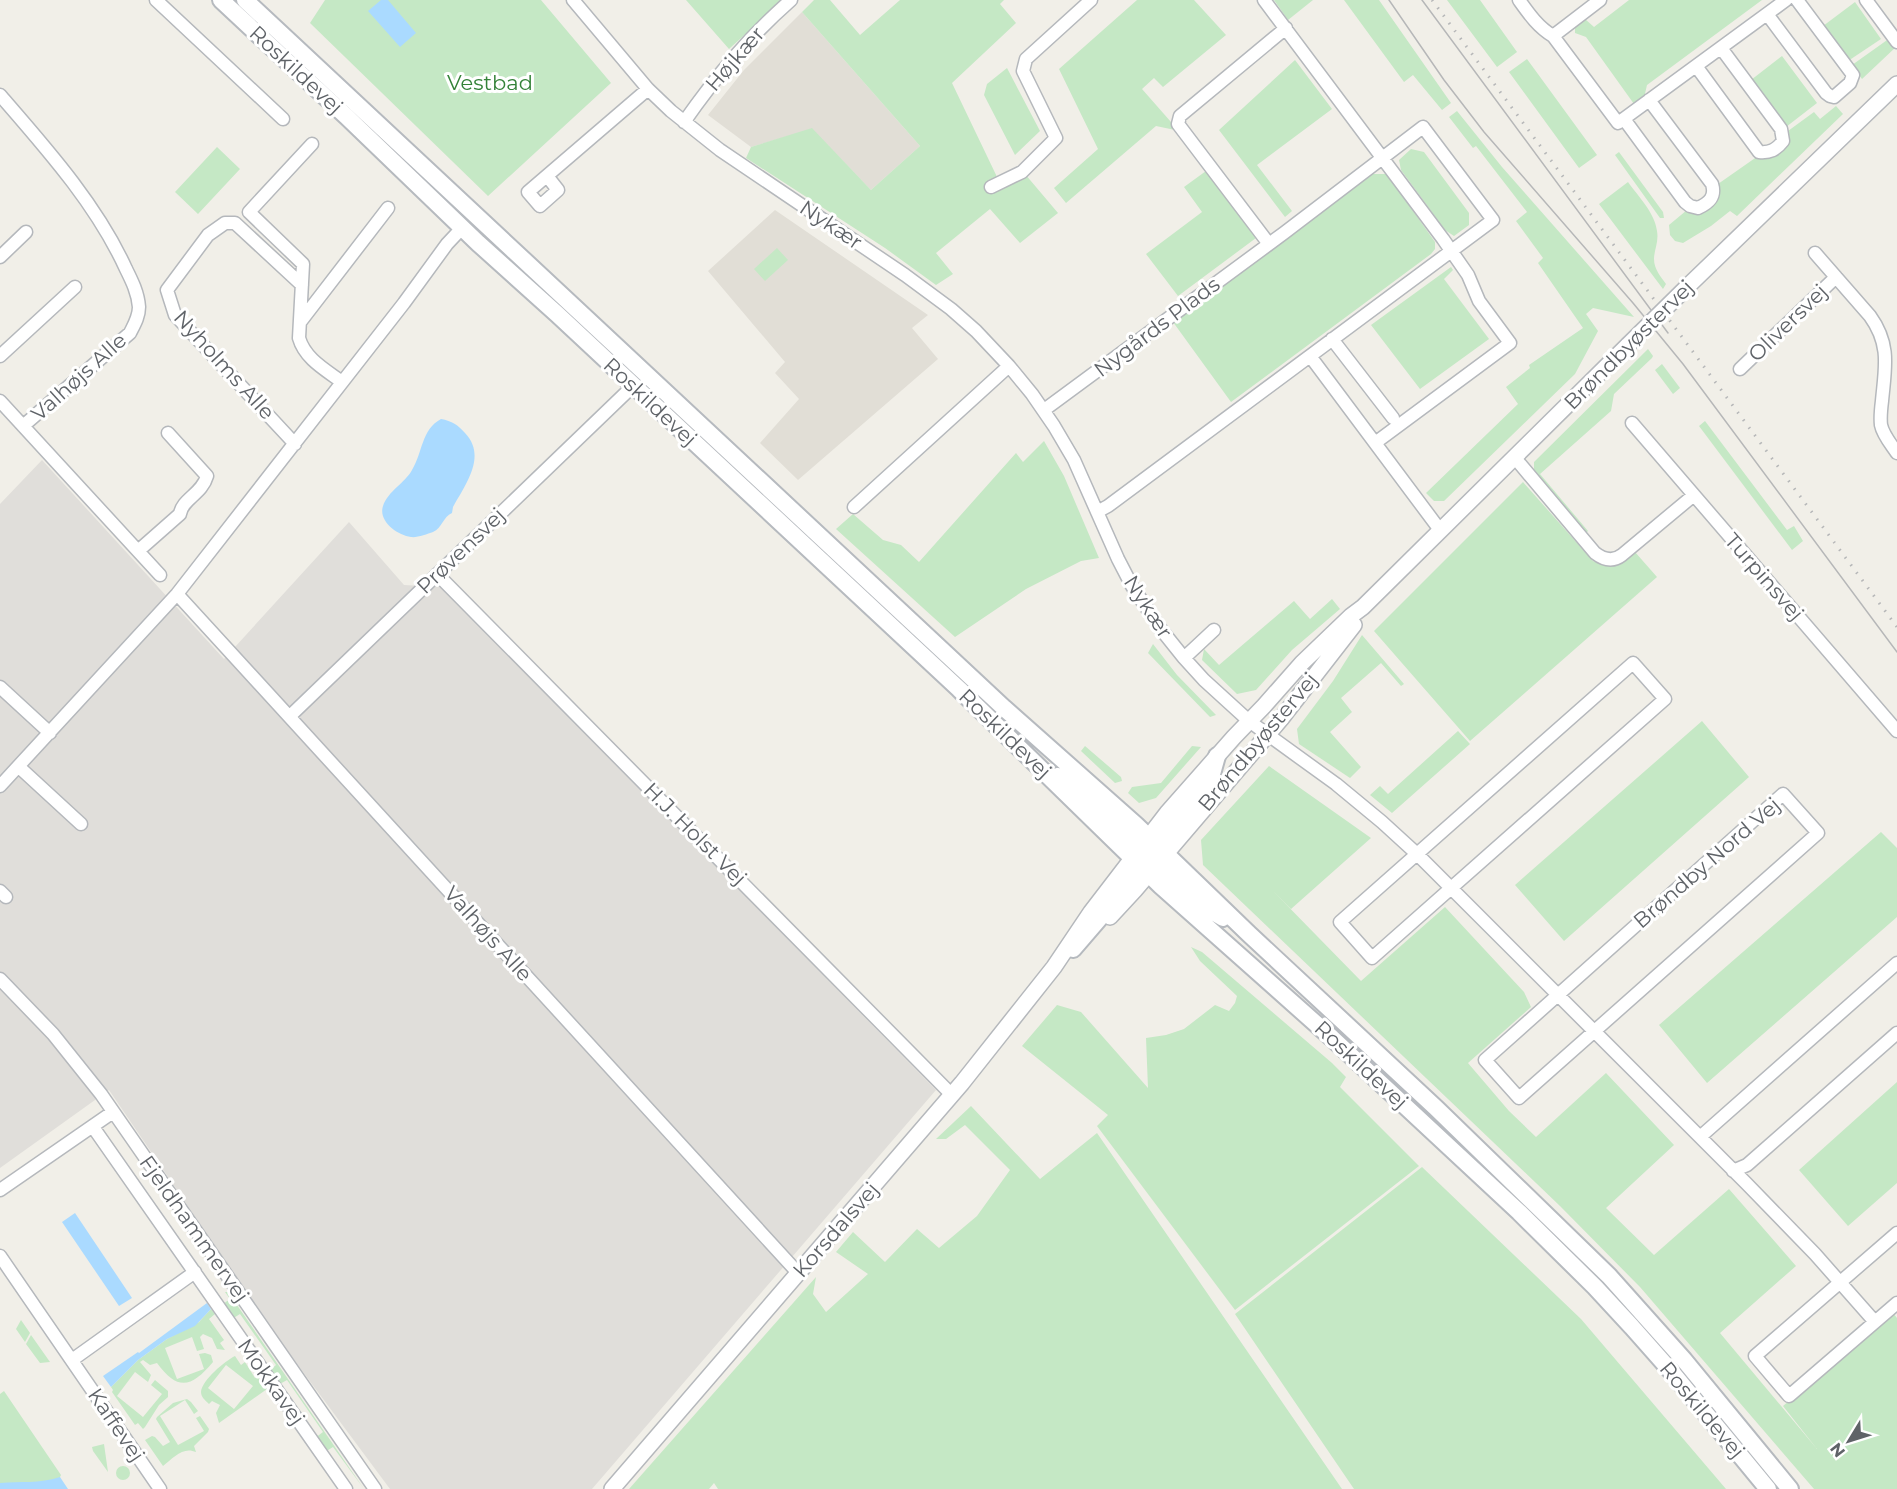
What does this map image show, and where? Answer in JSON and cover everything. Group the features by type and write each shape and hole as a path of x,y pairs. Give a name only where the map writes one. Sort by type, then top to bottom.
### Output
{"main road":[{"name":"Roskildevej","path":"221,0 1028,756 1078,789 1203,906 1249,934 1427,1100 1609,1276 1684,1360 1790,1489"},
{"name":"Roskildevej","path":"245,0 1004,708 1113,803 1149,855 1332,1038 1519,1212 1595,1287 1670,1370 1768,1489"},
{"path":"1073,949 1135,877 1149,855 1210,781 1217,756"}],"street":[{"path":"156,0 283,119"},
{"name":"Nykær","path":"573,0 648,89 684,122 720,150 905,275 976,331 1009,366 1044,410 1074,460 1135,591 1160,628 1204,680 1266,735"},
{"name":"Højkær","path":"684,122 714,80 745,43 791,0"},
{"path":"991,188 1022,172 1056,138 1023,71 1026,59 1091,0"},
{"path":"1519,0 1537,24 1553,36 1618,123 1786,0"},
{"path":"1553,36 1600,0"},
{"path":"1767,14 1826,93 1834,97 1850,84 1853,75 1797,0"},
{"path":"1866,0 1897,42"},
{"path":"1265,1 1451,250 1468,275 1479,301 1510,343 1374,443"},
{"path":"1269,244 1178,124 1180,116 1286,28"},
{"path":"1696,66 1759,152 1773,151 1783,141 1781,129 1721,48"},
{"name":"Brøndbyøstervej","path":"1217,756 1302,663 1351,616 1364,607 1687,287 1897,84"},
{"path":"547,176 648,89"},
{"name":"Valhøjs Alle","path":"0,95 87,202 119,254 136,292 139,309 130,333 23,426"},
{"path":"1624,119 1685,202 1698,208 1708,202 1712,197 1712,184 1649,100"},
{"name":"Nygårds Plads","path":"1044,410 1423,127 1493,220 1097,512"},
{"path":"312,144 249,212 303,264 299,338 302,348 308,356 342,382"},
{"path":"301,321 388,208"},
{"path":"0,786 177,594 443,250 475,214"},
{"name":"Nyholms Alle","path":"295,444 175,315 168,290 208,235 225,223 234,223 302,285"},
{"path":"0,257 26,232"},
{"name":"Oliversvej","path":"1815,253 1870,316 1883,339 1886,365 1880,416 1881,427 1897,453"},
{"name":"Oliversvej","path":"1740,369 1836,277"},
{"path":"0,356 75,287"},
{"path":"1332,339 1393,418"},
{"path":"1310,356 1440,530"},
{"path":"854,507 1009,366"},
{"name":"Prøvensvej","path":"290,716 633,386"},
{"name":"Valhøjs Alle","path":"0,400 160,575"},
{"name":"Turpinsvej","path":"1632,423 1897,731"},
{"path":"138,551 180,514 181,508 204,485 207,476 168,433"},
{"path":"1515,458 1595,553 1607,559 1614,560 1622,555 1694,495"},
{"name":"H.J. Holst Vej","path":"437,574 952,1095"},
{"name":"Valhøjs Alle","path":"177,594 799,1274"},
{"name":"Brøndbyøstervej","path":"1149,855 1281,719 1356,622 1364,607"},
{"name":"Nykær","path":"1184,658 1214,630"},
{"path":"1633,663 1665,699 1372,958 1340,922 1417,854 1633,663"},
{"path":"0,687 50,733"},
{"path":"1266,735 1336,784 1417,854 1815,1254 1840,1283 1870,1326"},
{"path":"19,767 81,824"},
{"name":"Brøndby Nord Vej","path":"1783,794 1818,833 1519,1098 1485,1060 1558,995 1783,794"},
{"name":"Korsdalsvej","path":"612,1489 952,1095 1054,967 1092,912 1149,855"},
{"name":"Korsdalsvej","path":"1054,967 1073,949"},
{"path":"1700,1137 1897,963"},
{"name":"Fjeldhammervej","path":"0,979 53,1034 113,1112 375,1489"},
{"path":"1734,1171 1747,1165 1897,1034"},
{"path":"0,1190 113,1112"},
{"name":"Mokkavej","path":"93,1127 346,1489"},
{"path":"1897,1233 1755,1356 1789,1396 1897,1302"},
{"name":"Kaffevej","path":"0,1256 160,1489"},
{"path":"72,1360 195,1272"}],"shaded area":[{"path":"802,12 920,146 871,190 812,129 751,147 708,115 744,70"},
{"path":"775,210 928,315 912,328 938,359 798,480 760,443 799,399 775,373 785,362 708,271"},
{"path":"42,460 224,659 349,522 404,585 441,587 936,1090 592,1489 390,1489 277,1337 109,1090 0,1168 0,504"}],"green space":[{"name":"Vestbad","path":"325,0 541,0 611,83 488,196 310,23"},
{"path":"686,0 783,0 729,49"},
{"path":"814,0 830,0 860,35 900,0 1004,0 1000,4 1016,23 952,83 998,179 1025,174 1058,213 1020,243 990,209 936,253 953,274 936,285 885,248 746,158 751,147 812,128 871,190 920,146 802,12"},
{"path":"1137,0 1194,0 1226,35 1163,87 1154,78 1142,89 1171,122 1175,130 1156,126 1066,203 1054,188 1098,149 1059,69"},
{"path":"1274,0 1313,0 1288,20"},
{"path":"1344,0 1379,0 1451,103 1442,110 1413,75 1404,82"},
{"path":"1447,0 1480,0 1517,52 1497,67"},
{"path":"1629,0 1762,0 1647,85 1644,98 1634,104 1586,37 1575,33 1575,26 1585,19 1594,27"},
{"path":"1855,2 1881,39 1848,61 1823,26"},
{"path":"1890,38 1897,46 1862,79 1852,65"},
{"path":"1782,56 1817,103 1786,127 1751,80"},
{"path":"1527,59 1597,155 1579,168 1509,72"},
{"path":"1295,60 1332,109 1257,165 1292,211 1285,217 1219,130"},
{"path":"1007,68 1040,131 1015,155 984,95 987,84"},
{"path":"1836,106 1843,114 1737,216 1730,211 1683,243 1675,241 1670,235 1669,225 1687,210 1691,212 1718,184 1758,156 1789,140 1788,131 1814,112 1820,119"},
{"path":"1457,111 1502,167 1634,317 1593,308 1586,314 1598,331 1575,374 1444,501 1434,501 1426,493 1518,404 1506,387 1530,368 1529,365 1583,328 1538,263 1543,258 1516,221 1527,212 1476,146 1473,148 1449,117"},
{"path":"217,147 240,169 198,214 175,192"},
{"path":"1411,149 1424,152 1469,213 1469,225 1454,236 1445,230 1401,170 1399,160"},
{"path":"1619,152 1663,212 1664,218 1660,218 1615,155"},
{"path":"1206,171 1256,238 1178,296 1146,254 1202,212 1184,187"},
{"path":"1373,174 1387,174 1435,242 1435,249 1231,402 1173,322"},
{"path":"1628,182 1646,205 1656,224 1654,263 1666,284 1663,289 1599,204"},
{"path":"777,248 788,260 765,281 754,269"},
{"path":"1451,267 1453,270 1444,279 1489,339 1420,389 1371,325"},
{"path":"1648,349 1652,358 1614,394 1611,411 1540,474 1588,531 1586,533 1534,472 1534,462"},
{"path":"1662,364 1680,388 1673,394 1655,370"},
{"path":"1705,421 1787,530 1794,526 1803,541 1792,550 1699,426"},
{"path":"1044,441 1064,476 1099,558 1081,561 1026,589 955,637 836,529 853,514 883,540 901,545 919,562 1016,453 1023,462"},
{"path":"1523,482 1593,561 1611,566 1616,565 1635,552 1657,577 1470,741 1374,631"},
{"path":"1332,599 1340,609 1292,650 1256,690 1237,694 1202,660 1204,649 1219,665 1294,601 1310,619"},
{"path":"1362,635 1404,684 1401,686 1381,663 1341,698 1352,712 1330,732 1361,767 1350,778 1299,744 1297,729 1333,681"},
{"path":"1153,644 1177,675 1216,715 1210,717 1148,653"},
{"path":"1702,721 1749,777 1564,941 1515,885"},
{"path":"1458,731 1470,744 1392,813 1370,795 1380,786 1388,794"},
{"path":"1085,746 1121,777 1122,781 1115,783 1081,751"},
{"path":"1192,746 1201,747 1156,798 1139,803 1128,793 1132,787 1161,783"},
{"path":"1269,766 1371,838 1291,909 1273,891 1361,981 1445,907 1524,992 1531,1007 1468,1063 1509,1111 1536,1137 1606,1073 1674,1145 1606,1208 1654,1255 1729,1189 1796,1266 1720,1333 1817,1449 1783,1406 1893,1313 1897,1318 1897,1489 1814,1489 1640,1287 1560,1206 1203,865 1201,840"},
{"path":"1881,832 1897,848 1897,917 1707,1083 1659,1025"},
{"path":"1191,947 1202,952 1332,1063 1346,1077 1340,1087 1419,1166 1235,1310 1097,1126 1108,1115 1022,1046 1057,1005 1081,1012 1148,1088 1146,1038 1184,1029 1215,1005 1229,1011 1235,1003 1237,996 1200,961"},
{"path":"1897,1082 1897,1183 1848,1226 1799,1170"},
{"path":"971,1106 1040,1179 1097,1133 1342,1489 718,1489 714,1483 709,1489 629,1489 816,1277 813,1294 826,1312 868,1274 836,1252 853,1232 885,1262 917,1229 939,1248 977,1216 1010,1170 965,1125 946,1139 936,1139"},
{"path":"1422,1167 1581,1319 1726,1489 1354,1489 1235,1314"},
{"path":"225,1292 228,1292 364,1489 333,1447 325,1452 315,1438 323,1432 287,1380 278,1385 269,1371 276,1365 240,1314 232,1319 223,1304 230,1299"},
{"path":"211,1309 215,1314 209,1319 224,1340 220,1343 225,1350 217,1349 212,1338 203,1334 200,1337 204,1349 197,1351 192,1337 165,1348 177,1379 204,1369 199,1354 211,1355 213,1362 198,1377 185,1383 172,1379 157,1363 150,1365 143,1360 140,1362 151,1375 148,1382 135,1372 117,1396 143,1417 162,1394 151,1385 155,1380 168,1391 168,1397 159,1405 143,1429 138,1423 135,1425 112,1392 111,1387 138,1360 167,1339 199,1322"},
{"path":"21,1320 30,1333 25,1342 16,1329"},
{"path":"31,1335 50,1362 40,1363 26,1344"},
{"path":"235,1356 241,1365 245,1362 255,1378 258,1376 267,1389 219,1423 216,1413 220,1405 212,1401 209,1404 202,1397 202,1387 220,1366","holes":["226,1365 253,1386 234,1409 208,1388"]},
{"path":"4,1391 61,1475 59,1489 0,1489 0,1394"},
{"path":"187,1399 198,1411 194,1414 185,1400 160,1416 178,1445 204,1431 196,1418 200,1416 209,1429 208,1432 194,1446 196,1452 182,1452 163,1466 145,1440 152,1436 155,1437 163,1446 170,1442 156,1419 173,1403"},
{"path":"104,1444 108,1472 92,1447"},
{"path":"123,1466 128,1468 130,1473 128,1478 123,1480 118,1478 116,1473 118,1468"}],"water":[{"path":"381,0 388,0 416,33 400,47 368,11"},
{"path":"441,419 457,426 471,442 474,451 472,470 452,513 446,517 439,528 419,536 406,536 386,522 382,512 383,506 389,496 409,475 426,435"},
{"path":"75,1213 132,1298 119,1306 62,1222"},
{"path":"207,1303 211,1309 195,1326 167,1339 138,1360 111,1387 103,1376 139,1353"},
{"path":"60,1477 68,1489 0,1489 0,1483"}],"tram line":[{"path":"1389,0 1444,80 1484,132 1683,364 1897,652"},
{"path":"1422,0 1668,333"}],"railway":[{"path":"1432,0 1897,627"}]}
